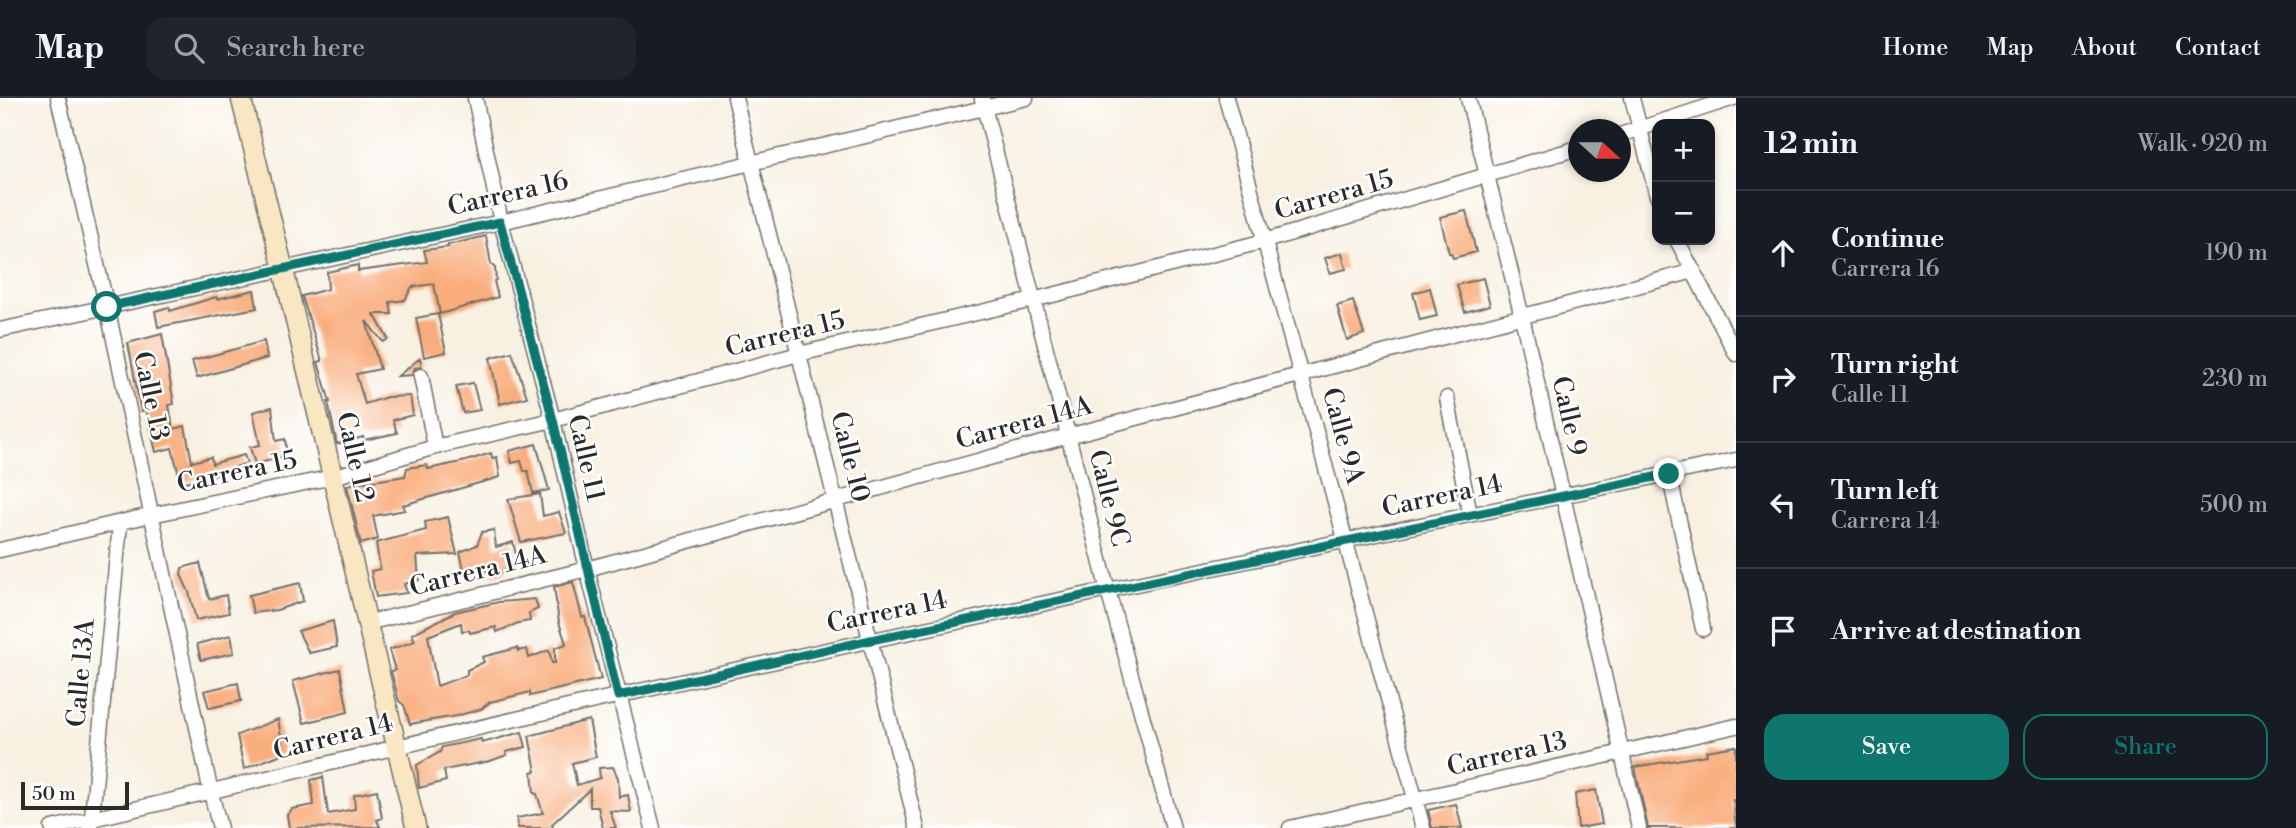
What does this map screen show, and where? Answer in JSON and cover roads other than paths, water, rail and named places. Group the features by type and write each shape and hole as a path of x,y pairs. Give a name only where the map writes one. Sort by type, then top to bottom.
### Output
{"street":[{"name":"Calle 13","path":"58,98 107,307 220,828"},
{"name":"Calle 12","path":"241,98 284,268 416,828"},
{"name":"Calle 11","path":"475,98 500,222 553,420 618,696 653,828"},
{"name":"Calle 10","path":"734,98 917,828"},
{"name":"Carrera 16","path":"0,330 500,222 983,103 1026,98"},
{"name":"Calle 9A","path":"1226,98 1423,828"},
{"name":"Calle 9","path":"1468,98 1522,317 1639,828"},
{"path":"1632,98 1653,182"},
{"path":"1631,132 1734,98"},
{"name":"Calle 9C","path":"983,103 1108,591 1172,828"},
{"name":"Carrera 15","path":"0,550 333,477 435,447 553,420 799,354 1033,300 1265,241 1568,151"},
{"path":"1680,245 1736,354"},
{"name":"Carrera 14A","path":"368,623 587,569 1068,436 1694,271"},
{"path":"421,376 435,447"},
{"path":"1447,398 1470,515"},
{"name":"Carrera 14","path":"52,828 91,824 397,746 871,640 1736,460"},
{"path":"1669,474 1703,629"},
{"name":"Calle 13A","path":"91,824 120,524"},
{"name":"Carrera 13","path":"1290,828 1736,726"}]}
